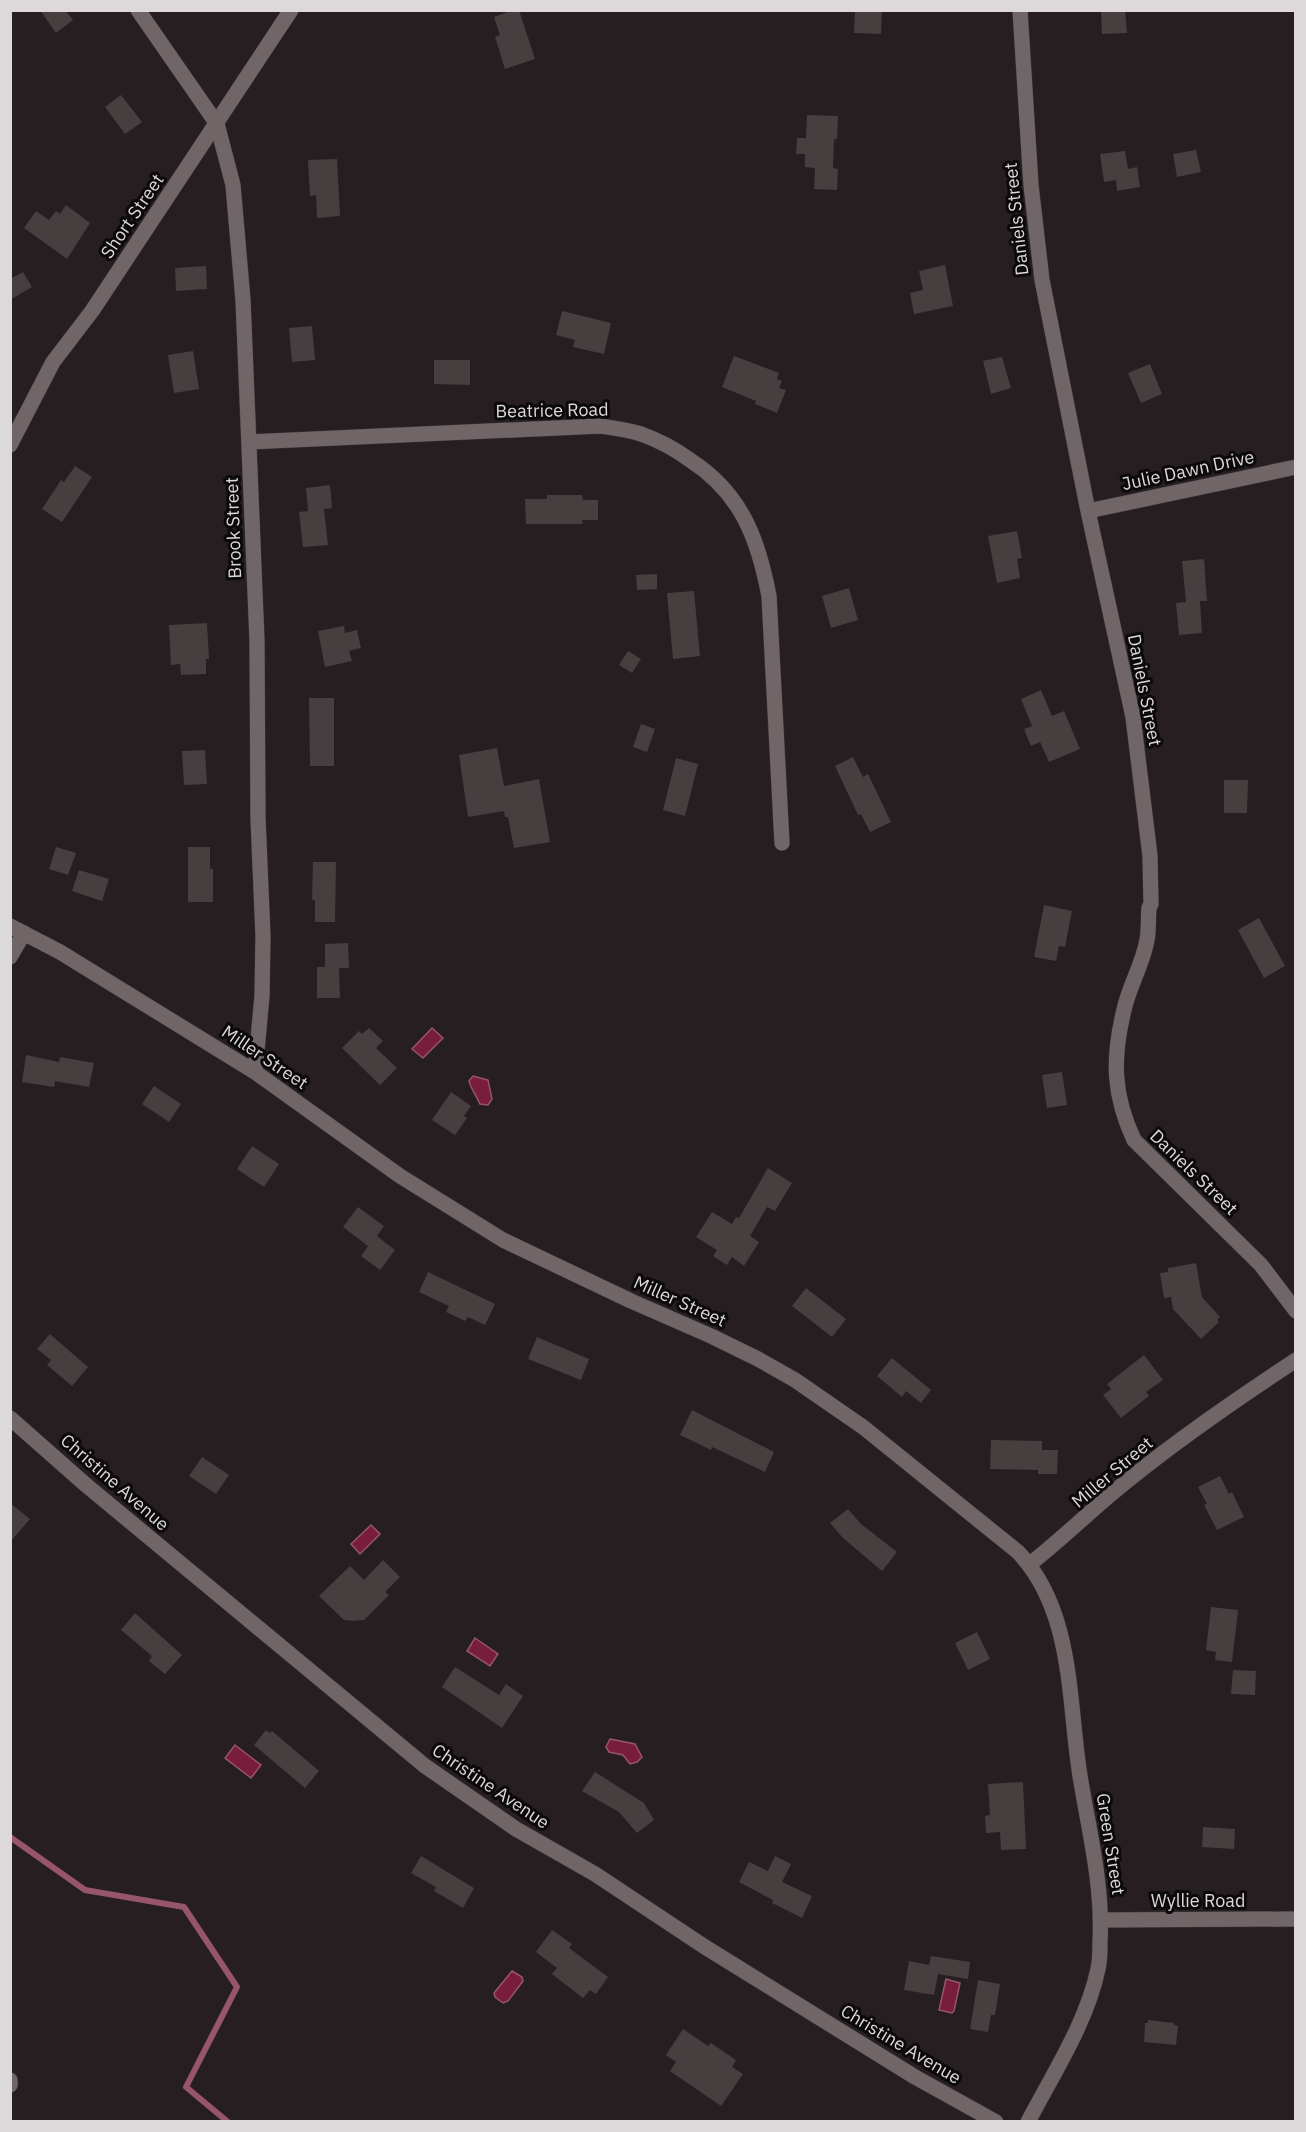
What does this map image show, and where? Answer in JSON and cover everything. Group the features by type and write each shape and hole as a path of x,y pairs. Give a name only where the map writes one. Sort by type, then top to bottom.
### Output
{"street":[{"name":"Brook Street","path":"138,10 217,124 233,185 243,300 256,630 258,818 263,936 262,996 255,1071"},
{"name":"Short Street","path":"10,445 53,362 92,311 291,10"},
{"name":"Daniels Street","path":"1020,10 1031,185 1042,280 1088,511 1133,717 1150,856 1151,904 1147,942 1124,1009 1117,1050 1118,1099 1123,1118 1134,1140 1261,1265 1296,1311"},
{"name":"Beatrice Road","path":"249,442 600,426 640,434 660,442 696,463 714,478 737,504 753,535 763,564 769,596 782,843"},
{"name":"Julie Dawn Drive","path":"1088,511 1296,467"},
{"name":"Miller Street","path":"17,929 255,1071 400,1176 503,1240 759,1359 795,1380 863,1427 1030,1564 1081,1523 1110,1495 1242,1396 1296,1360"},
{"path":"10,957 17,929"},
{"name":"Christine Avenue","path":"10,1418 86,1485 424,1766 516,1829 595,1874 715,1953 915,2077 996,2121"},
{"name":"Green Street","path":"1028,2121 1068,2049 1083,2016 1098,1969 1101,1920 1096,1862 1080,1775 1068,1671 1056,1619 1030,1564"},
{"name":"Wyllie Road","path":"1101,1920 1296,1919"},
{"path":"10,2080 10,2085"}],"shaded area":[{"path":"432,1028 443,1038 423,1058 412,1049"},
{"path":"473,1076 488,1080 492,1099 488,1105 480,1104 472,1089 469,1081"},
{"path":"371,1525 380,1534 360,1554 351,1544"},
{"path":"475,1638 498,1654 490,1666 467,1651"},
{"path":"610,1739 635,1744 642,1757 630,1764 623,1755 609,1752 606,1747"},
{"path":"235,1745 261,1765 251,1778 225,1758"},
{"path":"512,1971 522,1977 523,1981 508,2001 503,2003 495,1997 494,1993"},
{"path":"946,1979 960,1983 952,2013 939,2010"}],"building":[{"path":"40,10 65,10 73,20 56,33"},
{"path":"519,10 535,59 505,69 495,37 500,35 494,17"},
{"path":"855,10 882,10 881,34 854,33"},
{"path":"1101,10 1125,10 1127,33 1102,34"},
{"path":"121,95 142,122 125,134 105,107"},
{"path":"807,115 838,116 833,168 838,169 837,190 814,189 815,168 805,167 805,154 796,154 797,138 806,138"},
{"path":"1196,150 1201,172 1177,177 1173,154"},
{"path":"1125,151 1128,169 1137,167 1140,187 1117,191 1116,180 1104,182 1100,154"},
{"path":"337,159 340,216 317,218 316,195 310,196 308,160"},
{"path":"66,205 90,223 67,259 24,228 36,211 49,220 56,211 60,214"},
{"path":"945,265 953,306 914,314 910,293 923,290 919,271"},
{"path":"206,266 207,289 176,291 175,268"},
{"path":"23,272 32,287 10,300 10,279"},
{"path":"562,311 611,323 604,354 573,347 575,340 556,335"},
{"path":"312,326 315,360 292,362 289,328"},
{"path":"193,351 199,389 174,393 168,355"},
{"path":"734,356 779,373 777,379 782,381 779,388 786,390 777,413 755,404 756,401 722,387"},
{"path":"1002,357 1011,388 991,394 983,361"},
{"path":"434,360 470,360 470,385 434,384"},
{"path":"1150,364 1162,394 1141,403 1128,373"},
{"path":"75,466 92,477 62,522 42,509 61,480 64,482"},
{"path":"330,485 332,508 324,509 328,545 303,547 299,512 308,511 306,488"},
{"path":"547,495 582,495 583,500 598,500 598,520 582,520 583,524 526,524 525,499 547,499"},
{"path":"1017,531 1022,558 1017,559 1020,578 997,583 988,536"},
{"path":"1204,559 1207,601 1200,601 1202,633 1179,635 1176,603 1186,602 1182,561"},
{"path":"657,574 657,589 637,590 636,575"},
{"path":"849,588 858,620 831,628 822,596"},
{"path":"694,591 700,656 673,659 667,593"},
{"path":"207,623 209,659 206,659 206,674 181,675 180,664 171,665 169,625"},
{"path":"344,626 345,633 357,630 361,648 349,651 352,661 325,667 318,631"},
{"path":"628,651 641,659 632,673 619,665"},
{"path":"1041,690 1052,716 1064,711 1080,749 1049,762 1040,742 1031,746 1024,729 1032,726 1021,699"},
{"path":"309,698 334,698 334,766 310,766"},
{"path":"641,724 655,729 647,752 633,747"},
{"path":"497,748 504,786 539,779 550,842 514,848 508,817 505,817 504,811 468,817 459,755"},
{"path":"205,750 207,784 184,785 182,751"},
{"path":"853,757 863,777 868,774 891,822 870,832 861,814 858,815 835,766"},
{"path":"676,758 698,764 685,816 663,810"},
{"path":"1224,780 1248,780 1247,813 1224,813"},
{"path":"56,847 76,853 68,875 49,869"},
{"path":"188,847 210,847 213,902 188,902"},
{"path":"313,862 336,862 335,922 315,922 315,900 312,900"},
{"path":"79,870 109,879 102,901 72,891"},
{"path":"1044,905 1072,911 1065,947 1059,946 1056,961 1034,957"},
{"path":"1259,918 1285,966 1264,978 1238,930"},
{"path":"348,943 349,968 339,968 340,998 317,998 317,967 325,967 325,944"},
{"path":"369,1028 383,1041 376,1048 397,1068 380,1085 342,1048 359,1031 362,1034"},
{"path":"26,1055 59,1062 60,1057 94,1063 89,1087 55,1081 54,1087 22,1082"},
{"path":"1062,1072 1067,1105 1047,1108 1042,1075"},
{"path":"154,1086 181,1104 169,1122 142,1104"},
{"path":"451,1092 471,1106 464,1116 467,1118 455,1135 432,1120"},
{"path":"252,1146 279,1164 264,1187 237,1169"},
{"path":"768,1168 792,1183 775,1211 767,1207 750,1236 759,1242 744,1266 732,1257 727,1265 713,1256 717,1250 696,1237 712,1212 732,1224 736,1217 739,1218"},
{"path":"358,1207 384,1226 377,1236 395,1250 380,1270 361,1256 368,1246 343,1227"},
{"path":"1196,1263 1202,1297 1220,1317 1217,1320 1219,1322 1201,1339 1173,1309 1171,1297 1164,1298 1160,1273 1168,1272 1168,1268"},
{"path":"428,1272 495,1304 485,1325 468,1317 465,1321 446,1312 449,1306 419,1292"},
{"path":"806,1288 846,1319 832,1337 792,1306"},
{"path":"50,1334 88,1367 72,1386 47,1365 51,1360 37,1349"},
{"path":"537,1337 589,1359 581,1380 528,1359"},
{"path":"1144,1355 1163,1380 1146,1392 1149,1396 1121,1418 1103,1395 1111,1389 1107,1384"},
{"path":"892,1358 931,1390 921,1403 906,1391 902,1397 877,1376"},
{"path":"692,1410 774,1452 765,1472 680,1435"},
{"path":"991,1440 1042,1441 1042,1450 1058,1450 1057,1474 1038,1474 1038,1470 990,1469"},
{"path":"202,1457 229,1475 216,1494 189,1476"},
{"path":"1220,1476 1229,1494 1232,1492 1244,1517 1217,1530 1198,1487"},
{"path":"10,1503 30,1519 10,1542"},
{"path":"848,1509 861,1524 897,1552 882,1571 843,1538 830,1523"},
{"path":"383,1560 400,1577 385,1592 389,1595 364,1620 344,1620 319,1596 350,1566 364,1580"},
{"path":"1211,1607 1238,1610 1232,1662 1215,1660 1216,1652 1206,1650"},
{"path":"135,1613 182,1655 165,1674 149,1661 152,1656 121,1630"},
{"path":"977,1632 990,1659 968,1670 955,1643"},
{"path":"455,1667 499,1695 506,1684 523,1696 502,1728 442,1687"},
{"path":"1233,1670 1256,1671 1255,1695 1231,1694"},
{"path":"266,1730 270,1733 272,1731 319,1771 305,1788 254,1745"},
{"path":"595,1772 644,1803 654,1820 637,1833 619,1812 582,1791"},
{"path":"1023,1782 1026,1849 1001,1850 1000,1832 986,1833 985,1816 990,1815 988,1784"},
{"path":"1203,1827 1235,1829 1234,1849 1202,1847"},
{"path":"421,1856 474,1888 463,1908 434,1891 436,1887 411,1873"},
{"path":"775,1856 791,1864 782,1882 812,1896 802,1918 772,1903 773,1900 739,1882 749,1862 768,1871"},
{"path":"552,1930 572,1944 569,1948 608,1977 596,1994 590,1990 583,1998 552,1974 557,1968 536,1952"},
{"path":"931,1956 970,1962 968,1979 938,1974 934,1995 904,1990 909,1961 929,1965"},
{"path":"978,1980 1000,1984 995,2015 991,2015 988,2032 970,2029"},
{"path":"1148,2020 1174,2023 1178,2026 1176,2045 1144,2042 1145,2023 1148,2023"},
{"path":"683,2029 708,2046 711,2043 736,2060 732,2067 743,2074 721,2106 670,2071 676,2062 666,2055"}],"waterway":[{"path":"10,1837 85,1890 184,1907 237,1987 186,2087 228,2122"}]}
